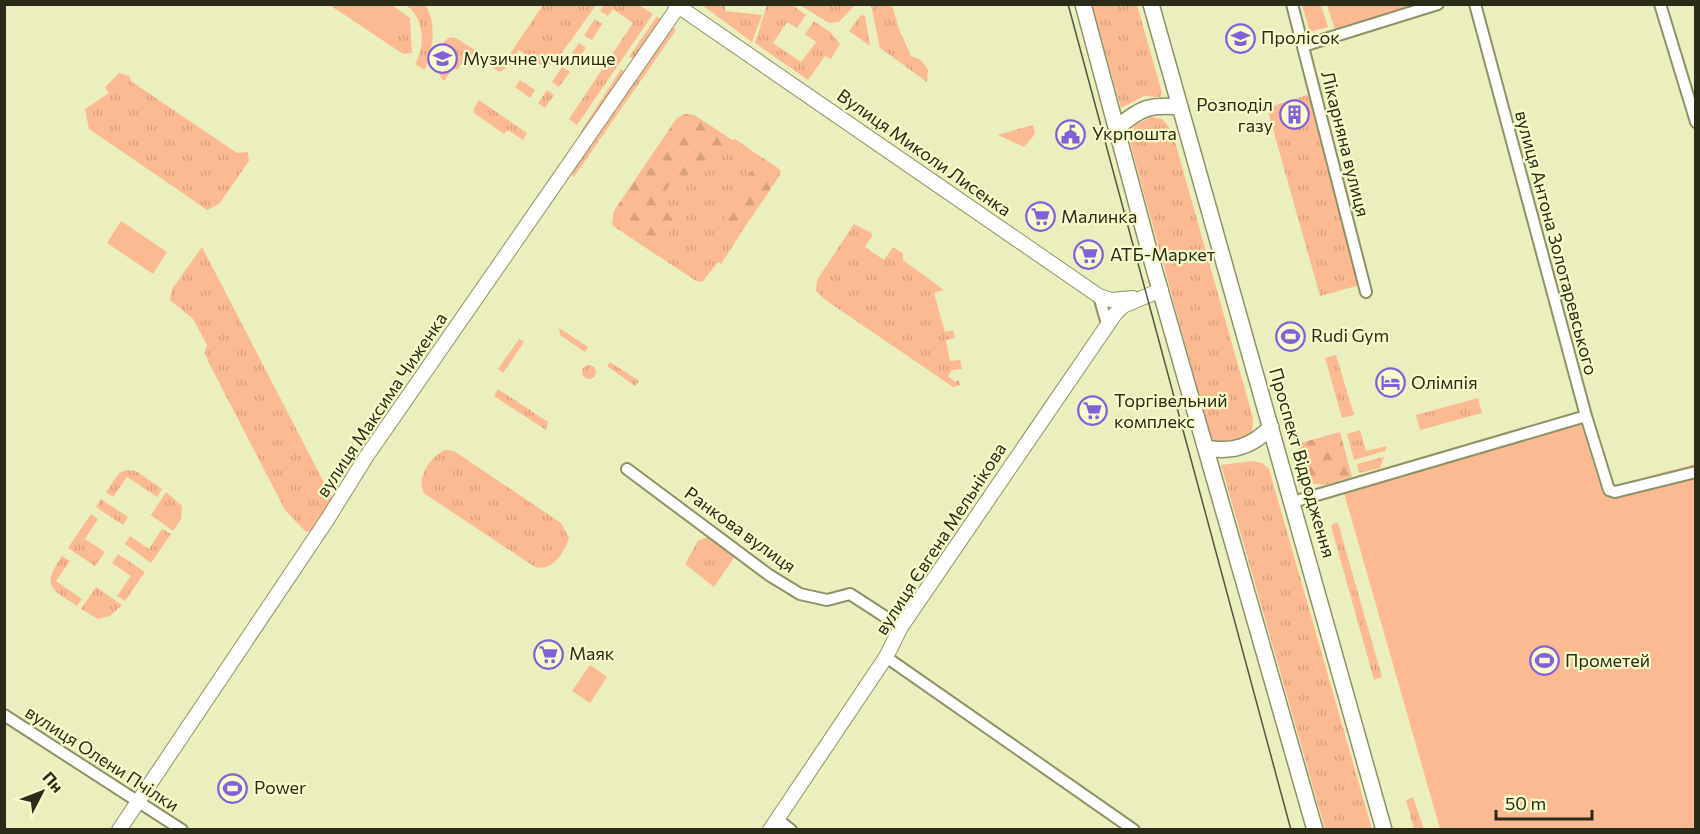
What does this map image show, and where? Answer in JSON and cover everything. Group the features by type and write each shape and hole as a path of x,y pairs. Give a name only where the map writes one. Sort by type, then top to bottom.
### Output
{"main road":[{"path":"1083,4 1161,290 1315,830"},
{"name":"Проспект Відродження","path":"1151,4 1384,830"},
{"path":"1116,128 1129,117 1151,106 1180,107"},
{"path":"1207,448 1231,450 1245,446 1254,442 1271,427"}],"street":[{"name":"Лікарняна вулиця","path":"1292,4 1366,292"},
{"path":"1303,46 1438,4"},
{"name":"вулиця Антона Золотаревського","path":"1475,4 1586,416 1609,490 1615,492 1695,472"},
{"path":"1660,4 1695,122"},
{"name":"Вулиця Миколи Лисенка","path":"678,5 1099,297"},
{"name":"вулиця Максима Чиженка","path":"119,830 366,457 678,5"},
{"path":"1107,324 1099,297 1121,300 1161,290"},
{"name":"вулиця Євгена Мельнікова","path":"773,824 886,657 901,627 1107,324 1123,306 1161,290"},
{"path":"1293,502 1586,416"},
{"name":"Ранкова вулиця","path":"627,469 770,575 794,590 814,599 827,600 850,594 901,627"},
{"path":"886,657 1134,830"},
{"name":"вулиця Олени Пчілки","path":"4,715 139,800 182,830"},
{"path":"773,824 791,830"}],"green space":[{"path":"1411,4 1412,8 1335,30 1327,5"},
{"path":"330,5 392,5 410,18 412,53 403,54"},
{"path":"333,5 388,5 408,17 390,43"},
{"path":"406,5 425,5 429,12 433,29 432,46 425,70 415,64 421,49 420,24 412,10"},
{"path":"543,5 596,5 554,64 541,65 519,50 510,65 500,72 469,53 457,70 453,68 444,81 440,76 437,58 441,46 450,37 456,38 501,67"},
{"path":"604,5 639,5 653,14 577,125 569,119 633,23 613,9 608,16 600,11"},
{"path":"702,5 725,5 725,11 762,15 752,42"},
{"path":"767,5 792,5 806,15 797,28 787,22 773,43 801,62 816,42 805,34 814,21 830,32 840,44 831,59 825,56 808,80 755,43"},
{"path":"800,5 855,5 839,22 829,23"},
{"path":"871,5 892,5 899,29 911,56 921,60 928,70 927,82 880,48"},
{"path":"1092,5 1137,5 1162,93 1160,97 1144,96 1121,108"},
{"path":"1302,5 1321,5 1328,27 1310,32"},
{"path":"861,15 865,16 870,46 849,31"},
{"path":"657,16 661,19 635,59 629,57"},
{"path":"595,19 602,24 592,40 584,35"},
{"path":"672,26 676,30 573,178 572,171"},
{"path":"579,43 586,48 575,64 568,59"},
{"path":"562,67 570,72 559,87 552,82"},
{"path":"621,69 625,73 583,135 580,133"},
{"path":"119,73 129,76 132,82 237,153 248,152 249,161 219,204 207,210 89,129 85,109 109,93 105,87"},
{"path":"520,80 535,90 530,98 515,87"},
{"path":"547,90 554,95 545,108 538,103"},
{"path":"1307,95 1313,103 1360,285 1320,296 1267,108"},
{"path":"479,100 527,133 523,140 508,130 504,134 474,113"},
{"path":"685,114 694,115 732,140 735,139 781,171 721,264 718,262 702,282 696,281 612,225 614,211 677,118"},
{"path":"685,114 694,115 732,140 695,171 670,184 659,203 673,220 658,256 612,225 614,211 677,118"},
{"path":"1151,117 1162,119 1172,131 1253,418 1252,433 1246,437 1220,444 1211,438 1129,139 1135,125"},
{"path":"1033,125 1035,134 1024,147 998,135"},
{"path":"758,155 778,168 780,175 749,221 724,222 728,201 750,175"},
{"path":"121,221 167,252 153,274 107,243"},
{"path":"854,224 873,234 865,247 884,260 893,247 903,253 903,260 944,290 934,293 945,332 953,330 955,338 946,340 950,361 960,360 962,369 952,370 948,376 955,382 959,380 960,385 953,387 824,299 816,290 817,280"},
{"path":"202,247 333,500 311,531 306,532 285,510 208,361 205,353 207,345 193,319 170,300 172,289"},
{"path":"559,328 588,347 585,352 560,335"},
{"path":"519,339 524,342 503,373 498,369"},
{"path":"1336,355 1354,415 1342,418 1325,358"},
{"path":"610,362 639,381 635,386 607,366"},
{"path":"589,365 594,367 596,372 594,377 589,379 584,377 582,372 584,367"},
{"path":"498,389 548,422 546,430 494,396"},
{"path":"1478,398 1482,413 1420,430 1416,415"},
{"name":"Прометей","path":"1581,424 1599,482 1618,485 1695,464 1695,829 1440,829 1344,493"},
{"path":"1360,430 1366,451 1387,446 1385,451 1354,460 1347,434"},
{"path":"1340,432 1352,477 1324,485 1308,483 1297,444"},
{"path":"445,450 454,451 561,523 569,538 564,550 552,564 547,567 535,567 425,494 422,482 426,469 434,457"},
{"path":"1384,457 1380,468 1359,473 1357,464"},
{"path":"1252,461 1262,463 1269,469 1372,829 1325,829 1221,465"},
{"path":"127,470 136,471 162,489 157,497 127,477 113,497 106,492 119,473"},
{"path":"166,492 182,506 181,519 173,531 151,515"},
{"path":"101,499 128,517 123,525 96,507"},
{"path":"91,514 98,519 85,539 105,552 95,566 68,548"},
{"path":"1338,523 1382,677 1374,680 1331,526"},
{"path":"162,529 171,534 151,563 125,544 130,536 149,549"},
{"path":"710,536 736,555 714,587 685,564 698,541"},
{"path":"118,554 145,572 125,601 117,596 131,576 112,563"},
{"path":"62,556 70,561 56,581 82,599 77,606 60,595 52,586 52,574"},
{"path":"96,587 122,605 110,616 98,619 81,609"},
{"path":"590,665 607,677 590,703 572,691"},
{"path":"1413,797 1424,829 1414,829 1406,800"}],"tram line":[{"path":"1068,4 1291,830"}],"place":[{"name":"Пролісок","path":"1240,38"},
{"name":"Музичне училище","path":"442,59"},
{"name":"Розподіл газу","path":"1294,115"},
{"name":"Укрпошта","path":"1071,134"},
{"name":"Малинка","path":"1040,217"},
{"name":"АТБ-Маркет","path":"1089,255"},
{"name":"Rudi Gym","path":"1290,336"},
{"name":"Олімпія","path":"1390,383"},
{"name":"Торгівельний комплекс","path":"1093,411"},
{"name":"Маяк","path":"548,654"},
{"name":"Прометей","path":"1544,661"},
{"name":"Power","path":"233,788"}]}
